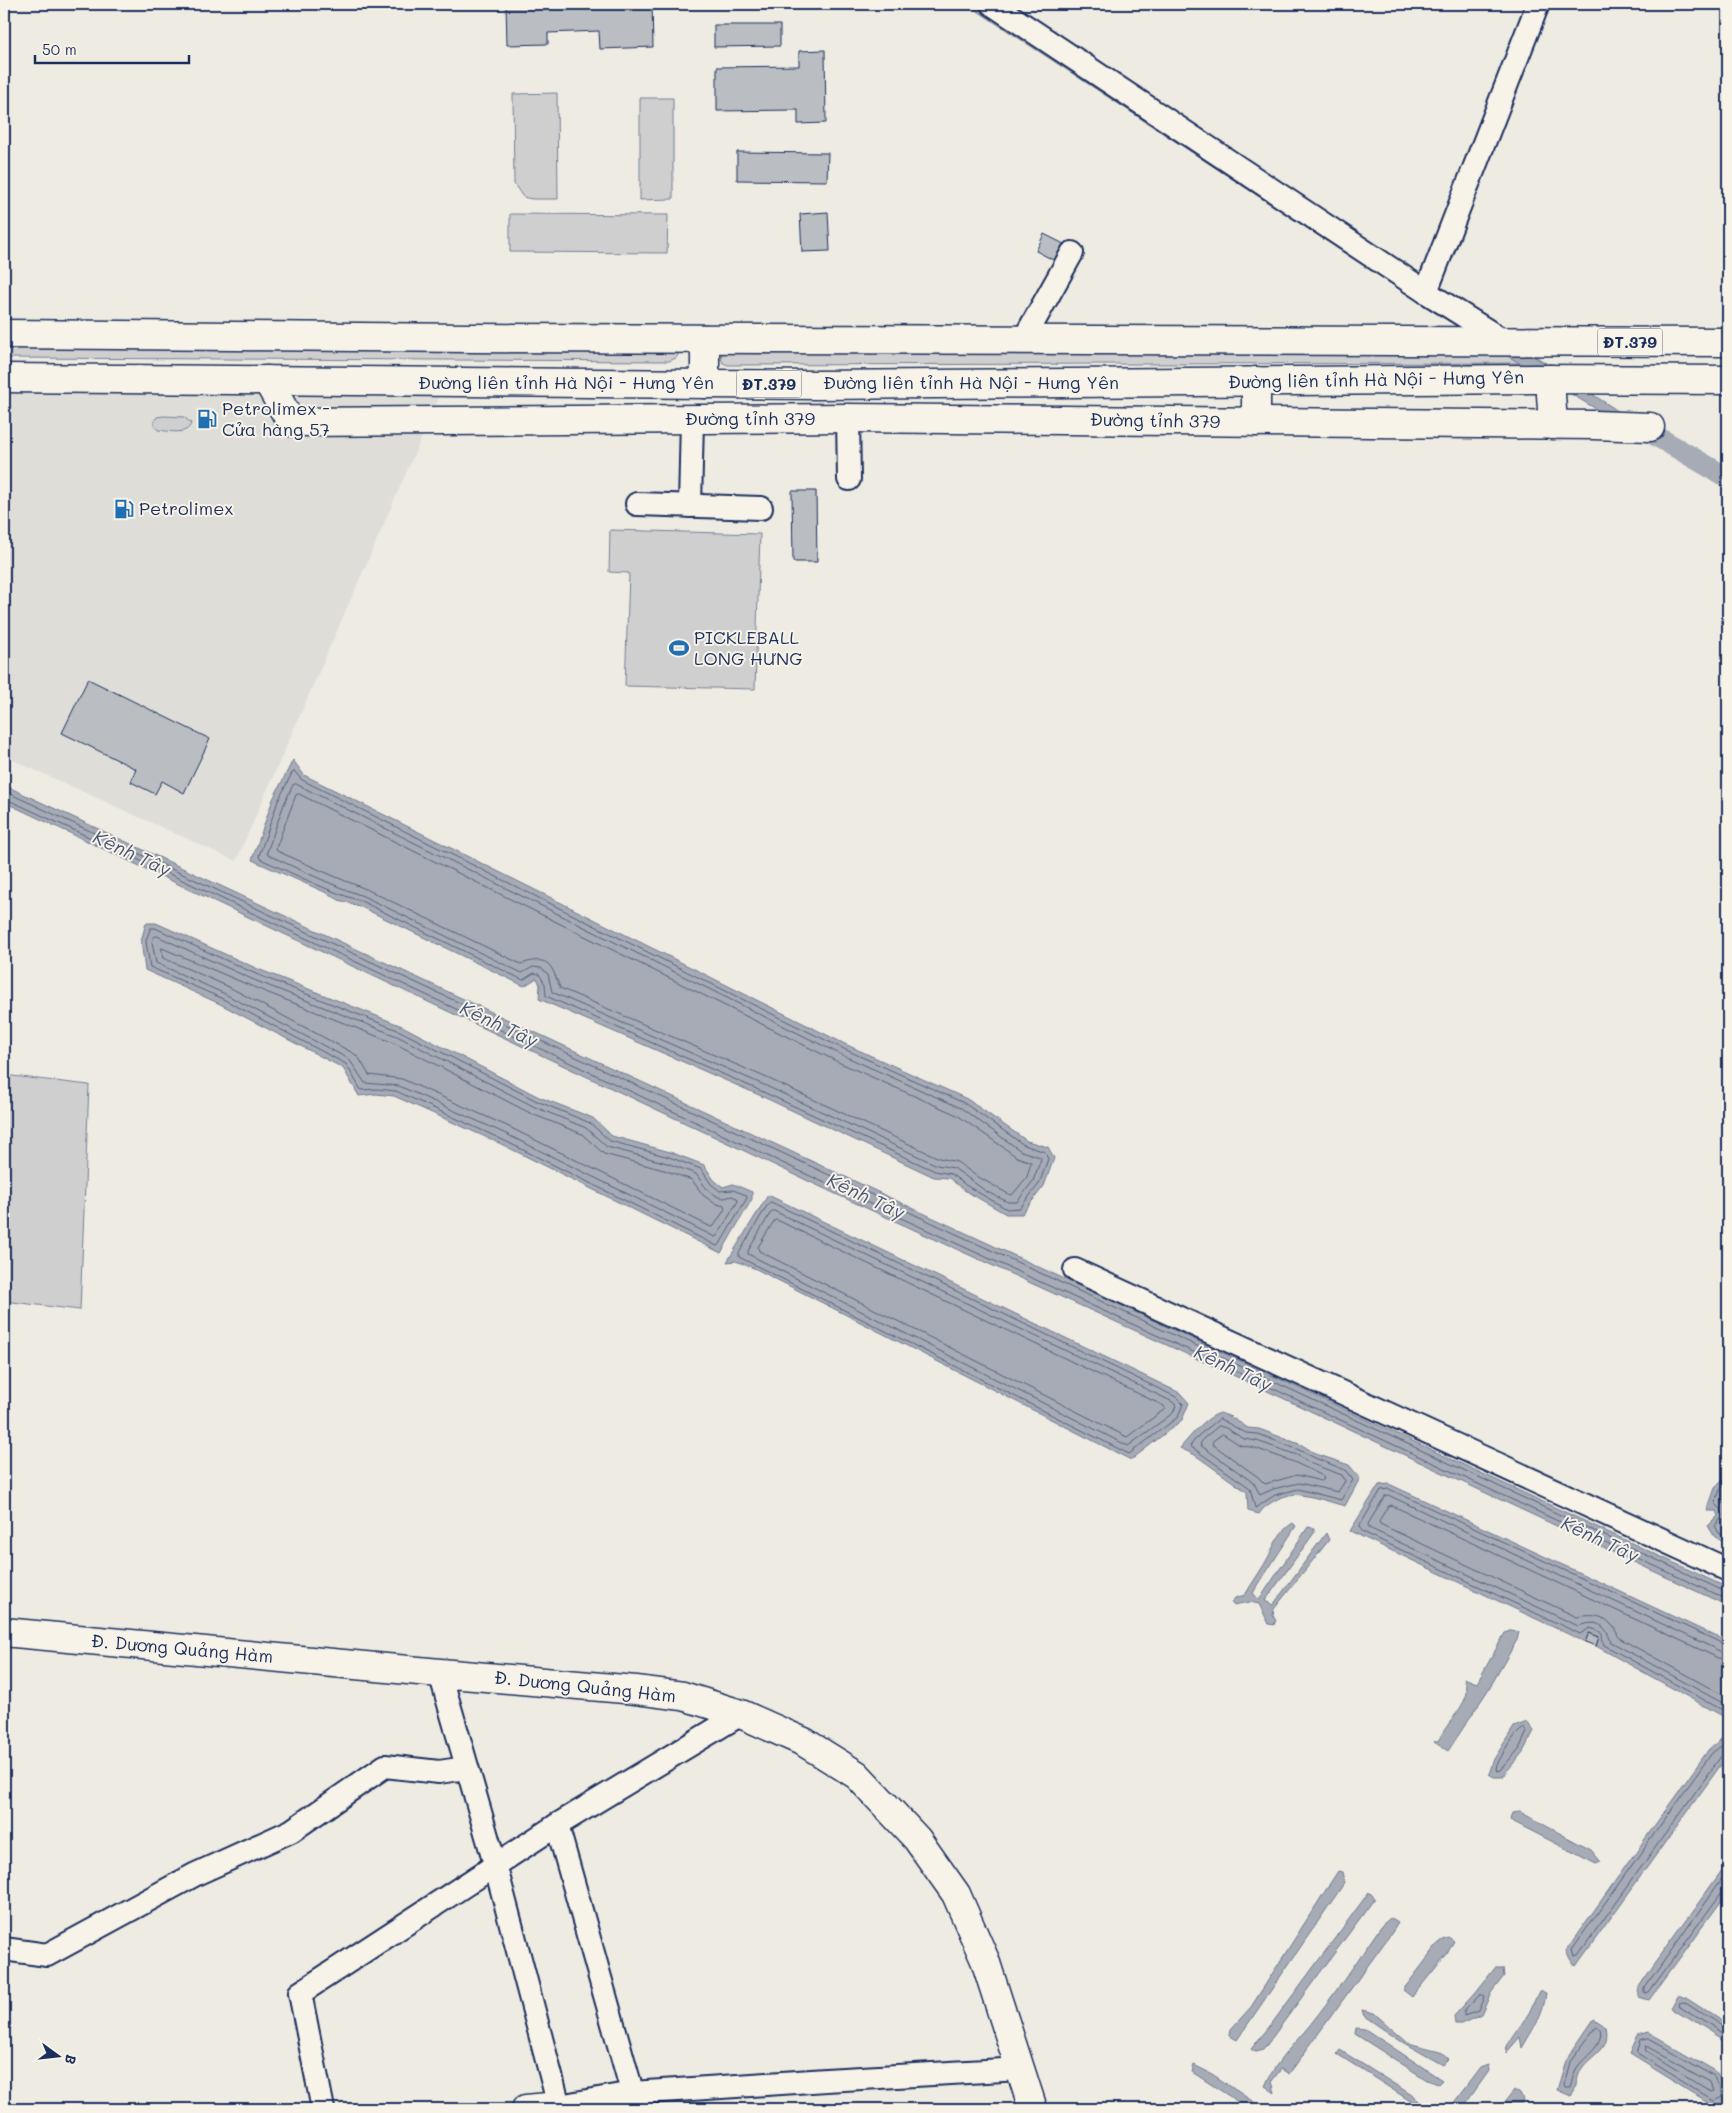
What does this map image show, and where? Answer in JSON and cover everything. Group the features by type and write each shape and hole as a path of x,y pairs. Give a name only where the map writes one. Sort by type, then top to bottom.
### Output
{"main road":[{"name":"Đường liên tỉnh Hà Nội - Hưng Yên","path":"4,334 705,339 1728,342"},
{"path":"692,420 705,339"},
{"name":"Đường liên tỉnh Hà Nội - Hưng Yên","path":"4,378 848,385 1542,379 1728,380"},
{"path":"1542,379 1553,424"},
{"name":"Đường tỉnh 379","path":"266,380 291,422 848,418 1553,424 1650,427"},
{"path":"1256,381 1256,422"},
{"path":"848,385 848,418"},
{"name":"Đ. Dương Quảng Hàm","path":"4,1632 636,1690 683,1696 741,1714 804,1742 857,1775 917,1839 956,1894 986,1960 1033,2109"},
{"path":"526,2109 560,2108"}],"street":[{"path":"992,4 1426,292 1504,341"},
{"path":"1426,292 1538,4"},
{"path":"1024,339 1072,253"},
{"path":"848,418 849,479"},
{"path":"690,506 692,420"},
{"path":"637,504 761,508"},
{"path":"1075,1270 1728,1570"},
{"path":"440,1673 495,1864 560,2108 826,2080 1021,2069"},
{"path":"323,2109 300,1993 495,1864 741,1714"},
{"path":"4,1949 47,1955 196,1874 291,1831 384,1766 439,1772 466,1768"},
{"path":"557,1825 635,2101"}],"shaded area":[{"path":"557,93 558,199 523,197 514,184 513,94"},
{"path":"640,98 673,98 673,199 640,200"},
{"path":"510,214 668,215 667,253 510,252"},
{"path":"4,347 674,349 679,353 676,358 669,361 4,358"},
{"path":"723,351 1532,354 1546,363 728,365 723,363 721,358"},
{"path":"4,378 446,382 236,861 4,756"},
{"path":"157,417 184,417 191,423 186,430 182,431 158,430 154,425 154,421"},
{"path":"610,530 760,534 755,689 625,686 629,573 609,572"},
{"path":"4,1075 89,1085 80,1310 4,1301"}],"water":[{"path":"967,4 990,4 1669,444 1663,449 1434,312"},
{"path":"293,760 304,775 847,1045 967,1099 1027,1141 1048,1147 1054,1158 1044,1186 1022,1214 1006,1214 964,1190 949,1178 934,1177 759,1095 539,999 540,985 537,978 524,986 359,906 339,900 252,860 273,799"},
{"name":"Kênh Tây","path":"4,785 1728,1588 1728,1606 1261,1388 840,1196 4,802"},
{"path":"146,923 156,923 258,969 402,1026 539,1097 593,1118 612,1136 670,1152 704,1165 714,1180 723,1187 733,1184 752,1192 752,1199 721,1253 499,1143 394,1096 376,1094 359,1096 343,1068 218,1003 145,970 141,941"},
{"path":"768,1195 1180,1393 1189,1403 1182,1420 1131,1460 756,1269 736,1261 727,1262"},
{"path":"1220,1413 1231,1417 1248,1428 1259,1429 1302,1445 1316,1454 1349,1465 1360,1478 1345,1506 1312,1497 1290,1495 1277,1499 1259,1514 1248,1511 1247,1492 1195,1455 1180,1448 1203,1423"},
{"path":"1728,1472 1728,1543 1715,1537 1708,1526 1718,1516 1716,1511 1707,1511 1715,1488 1726,1477"},
{"path":"1389,1484 1728,1642 1728,1719 1596,1646 1599,1637 1589,1633 1585,1642 1350,1531 1379,1485"},
{"path":"1293,1523 1296,1526 1253,1593 1259,1600 1308,1527 1314,1528 1314,1533 1265,1601 1273,1605 1326,1533 1329,1540 1274,1609 1273,1616 1276,1620 1274,1625 1269,1624 1259,1604 1250,1602 1233,1605 1231,1602 1235,1598 1245,1595 1279,1537"},
{"path":"1512,1630 1519,1632 1517,1640 1490,1687 1448,1751 1434,1742 1439,1740 1464,1702 1467,1690 1464,1678 1477,1683 1505,1633"},
{"path":"1527,1722 1534,1731 1523,1752 1502,1777 1494,1777 1489,1774 1494,1759 1514,1727"},
{"path":"1726,1735 1728,1737 1728,1755 1576,1966 1566,1950 1709,1749"},
{"path":"1520,1812 1591,1850 1601,1862 1596,1864 1510,1820 1512,1813"},
{"path":"1728,1862 1728,1892 1649,2000 1639,1997 1639,1987 1652,1967"},
{"path":"1338,1871 1342,1872 1345,1882 1237,2040 1230,2036 1231,2029 1251,2007"},
{"path":"1369,1892 1375,1898 1263,2050 1255,2052 1251,2049"},
{"path":"1390,1918 1398,1923 1393,1931 1289,2074 1281,2069 1272,2081 1275,2093 1265,2086 1275,2067 1326,2005 1382,1925"},
{"path":"1448,1937 1454,1941 1447,1954 1412,1997 1403,1990 1442,1939"},
{"path":"1495,1968 1503,1968 1504,1976 1491,1993 1481,2015 1461,2024 1455,2024 1454,2016"},
{"path":"1539,1991 1546,1994 1540,2016 1522,2048 1520,2037 1506,2053 1507,2045 1529,2013"},
{"path":"1678,1995 1686,1998 1728,2025 1728,2044 1671,2008"},
{"path":"1362,2010 1374,2013 1408,2043 1440,2051 1449,2059 1443,2065 1402,2042 1364,2016"},
{"path":"1594,2019 1605,2026 1605,2042 1602,2048 1583,2067 1571,2096 1557,2090 1566,2060"},
{"path":"1356,2028 1365,2029 1442,2080 1438,2084 1427,2080 1355,2034"},
{"path":"1649,2033 1719,2073 1726,2087 1725,2097 1717,2104 1711,2104 1630,2054 1638,2036"},
{"path":"1340,2050 1420,2102 1415,2104 1337,2054"},
{"path":"1194,2065 1212,2074 1264,2109 1249,2109 1192,2072"},
{"path":"1488,2065 1489,2071 1462,2109 1449,2109 1480,2068"},
{"path":"1514,2090 1520,2094 1523,2100 1519,2109 1499,2109"}],"building":[{"path":"506,4 652,4 653,47 600,49 599,31 548,33 548,44 507,45"},
{"path":"714,25 780,25 780,46 714,47"},
{"path":"825,50 826,123 798,124 798,110 717,111 717,67 799,66 799,51"},
{"path":"737,152 828,153 827,181 737,180"},
{"path":"828,212 830,251 802,252 800,214"},
{"path":"1044,234 1068,246 1059,263 1036,251"},
{"path":"792,491 816,491 817,562 793,562"},
{"path":"88,679 210,739 184,793 162,781 155,794 131,782 136,769 62,733"},
{"path":"1589,1633 1599,1637 1596,1646 1585,1642"}],"waterway":[{"path":"1644,429 1728,478"}],"place":[{"name":"Petrolimex - Cửa hàng 57","path":"207,419"},
{"name":"Petrolimex","path":"124,509"},
{"name":"PICKLEBALL LONG HƯNG","path":"679,648"}]}
